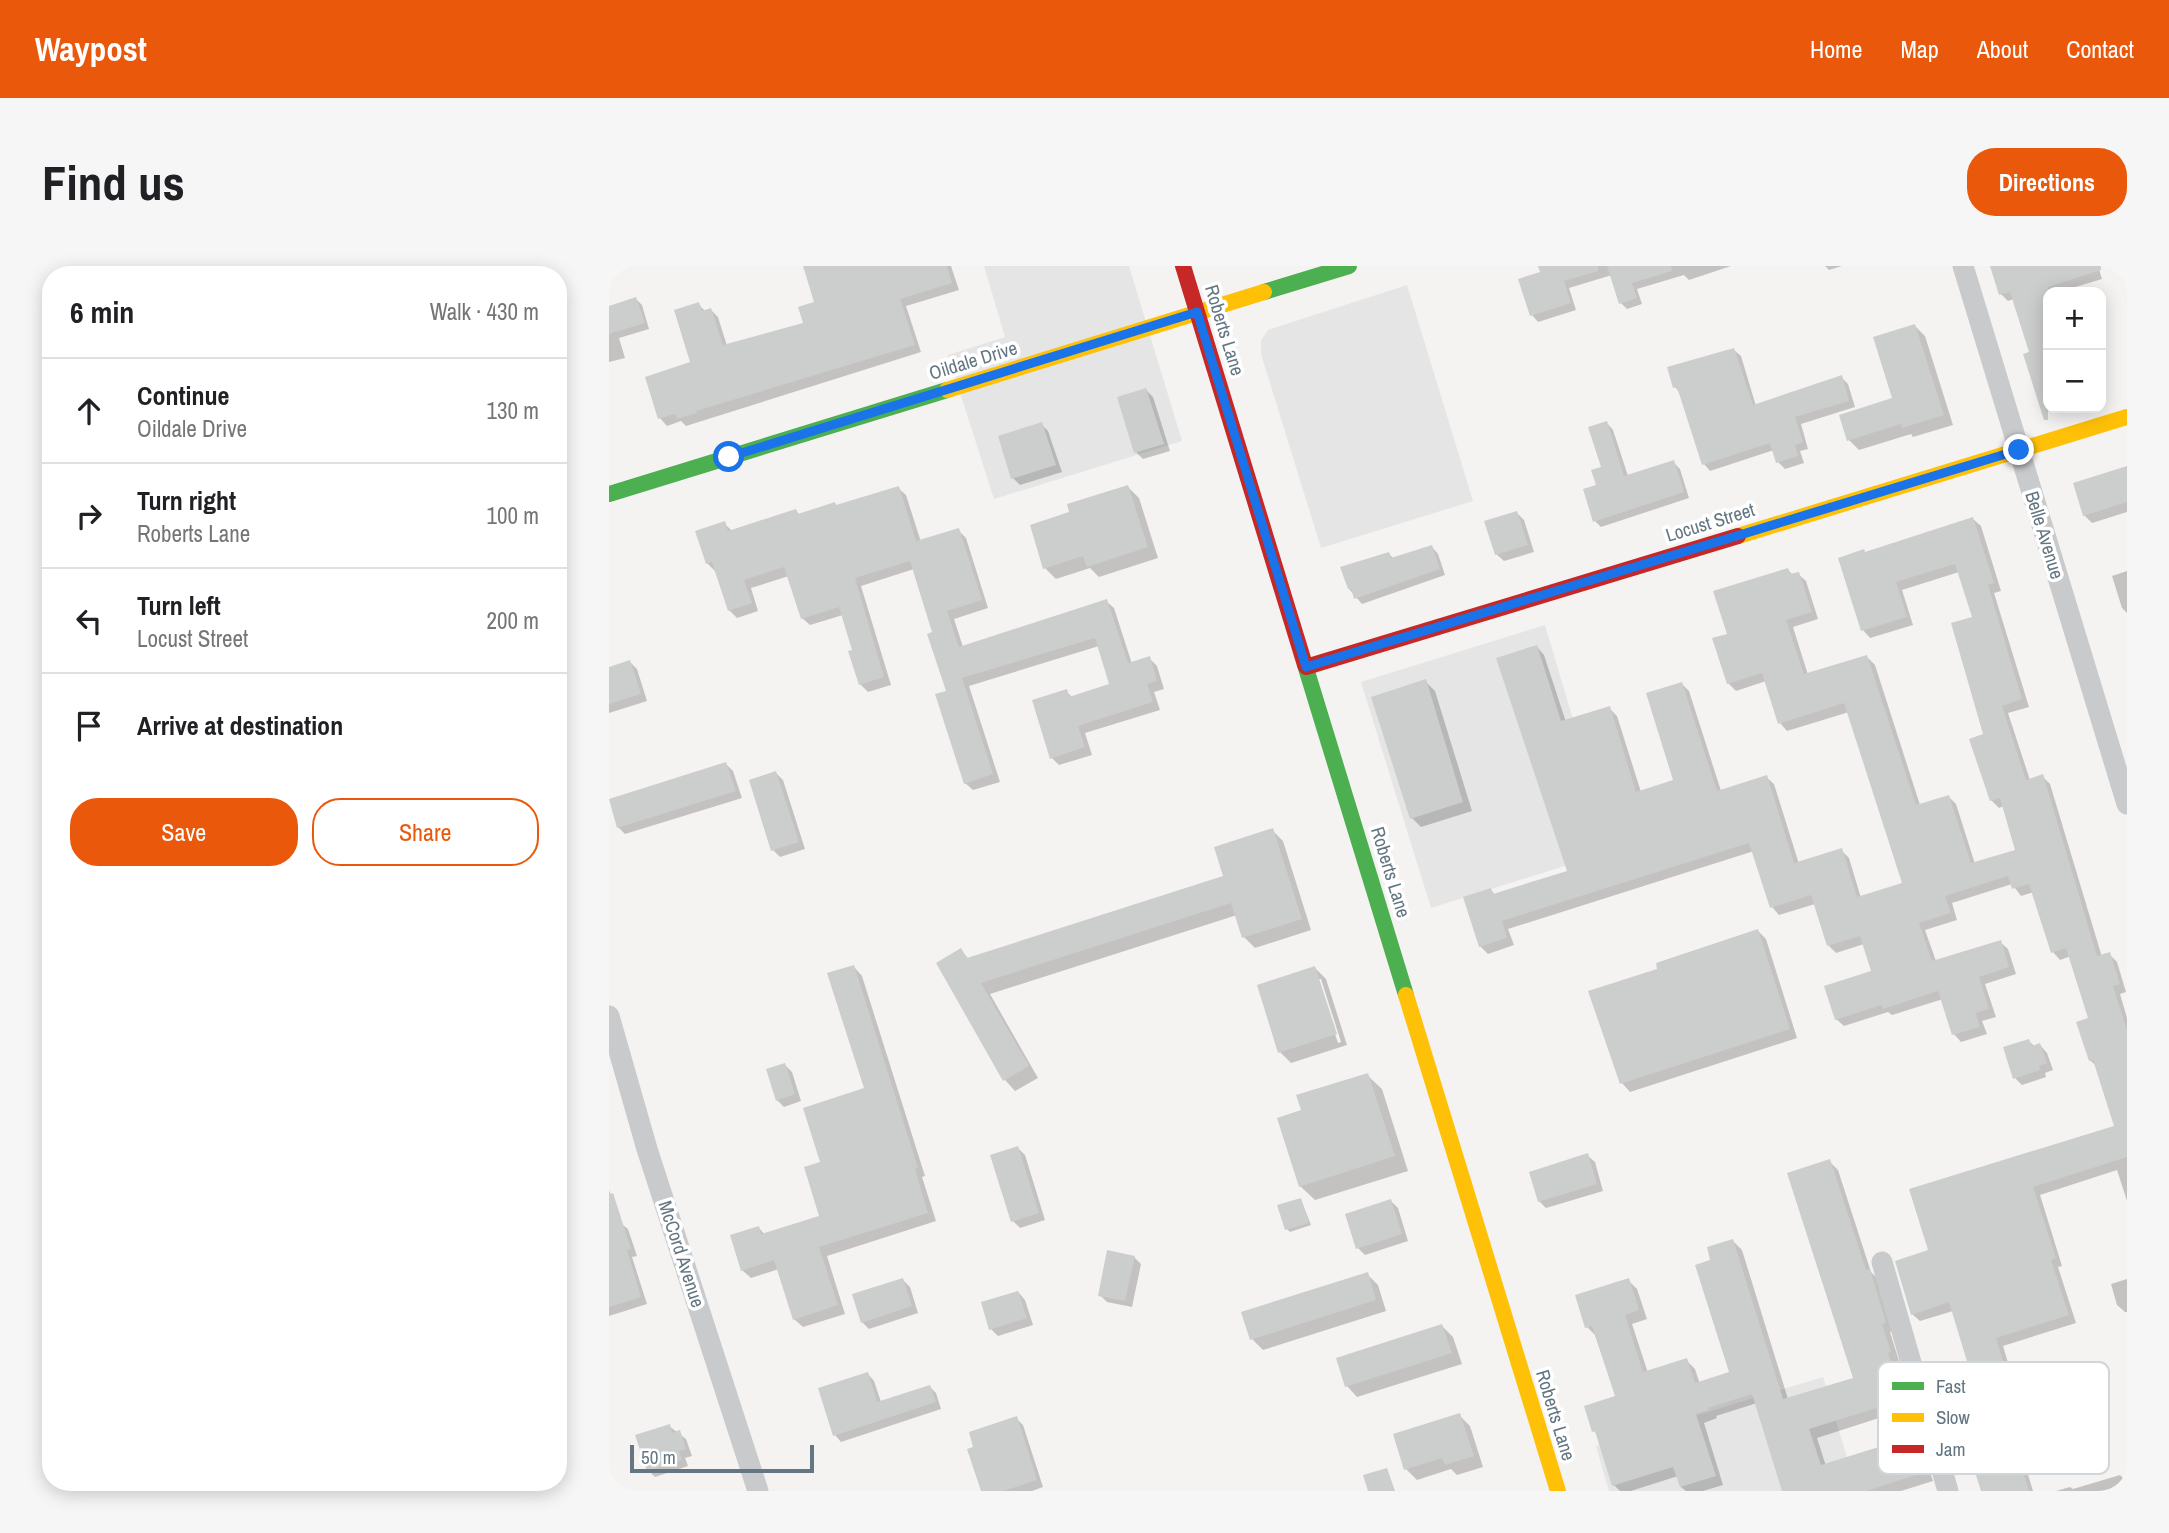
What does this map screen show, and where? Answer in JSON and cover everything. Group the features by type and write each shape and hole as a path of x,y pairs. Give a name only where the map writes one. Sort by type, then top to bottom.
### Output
{"street":[{"name":"Roberts Lane","path":"1183,266 1558,1491"},
{"name":"Oildale Drive","path":"609,494 1349,266"},
{"name":"Belle Avenue","path":"1963,266 2127,804"},
{"name":"Locust Street","path":"1306,667 2127,417"},
{"name":"McCord Avenue","path":"609,1016 647,1149 758,1491"},
{"path":"1882,1262 1911,1362"},
{"path":"1943,1474 1948,1491"}],"shaded area":[{"path":"984,266 1129,266 1182,441 994,499 948,355 1005,337"},
{"path":"1407,285 1473,501 1321,548 1261,354 1261,341 1268,330"},
{"path":"1545,625 1612,851 1431,908 1361,682"},
{"path":"1823,1377 1857,1491 1609,1491 1596,1446"}],"building":[{"path":"803,266 947,266 952,283 900,299 915,345 677,419 675,414 658,419 645,377 690,362 674,310 699,302 702,311 711,308 723,345 803,323 798,307 814,302"},
{"path":"1538,266 1598,266 1598,271 1564,281 1571,303 1530,316 1518,279 1540,272"},
{"path":"1607,266 1671,266 1672,271 1632,283 1637,298 1619,304"},
{"path":"1990,266 2101,266 2101,270 2043,287 2043,413 2048,413 2048,420 2044,420 2023,354 2029,352 2010,292 1999,295"},
{"path":"636,297 645,323 609,334 609,306"},
{"path":"1915,324 1944,415 1902,428 1901,424 1847,441 1839,415 1892,398 1873,337"},
{"path":"1734,348 1753,405 1842,375 1849,401 1795,417 1803,442 1795,445 1798,456 1776,463 1770,443 1702,465 1677,387 1673,388 1667,367"},
{"path":"1146,388 1164,444 1134,453 1117,397"},
{"path":"1607,421 1624,476 1674,460 1684,492 1593,522 1583,489 1596,485 1591,470 1601,467 1588,427"},
{"path":"1042,422 1056,465 1011,479 998,436"},
{"path":"2127,466 2127,502 2083,516 2073,483"},
{"path":"1128,485 1148,547 1087,567 1083,556 1043,569 1030,525 1069,512 1067,504"},
{"path":"899,486 916,541 959,528 982,600 947,611 959,647 1107,599 1128,663 1150,656 1157,681 1147,684 1153,702 1078,726 1085,747 1050,759 1032,700 1067,689 1069,697 1109,684 1095,638 962,678 993,774 964,784 935,694 946,691 927,634 932,632 910,561 855,578 884,677 859,685 848,651 852,650 839,607 801,619 784,567 744,580 752,603 728,611 712,562 706,564 695,531 725,521 728,531 796,509 798,514"},
{"path":"1517,511 1528,545 1495,555 1484,521"},
{"path":"1973,517 1994,583 1988,585 2022,699 2002,706 2026,780 2043,774 2097,956 2110,952 2120,984 2113,986 2127,1030 2127,1157 2033,1187 2056,1258 2051,1260 2069,1315 1996,1338 2003,1362 1967,1362 1949,1302 1911,1315 1895,1261 1928,1250 1909,1189 2114,1126 2093,1060 2089,1061 2076,1022 2088,1018 2066,948 2051,953 2029,884 2012,889 2008,876 1945,896 1951,913 1919,923 1932,961 2001,940 2009,967 1979,977 1989,1009 1976,1013 1980,1027 1952,1035 1938,991 1883,1009 1881,1005 1835,1020 1824,986 1871,971 1860,936 1827,946 1811,895 1770,908 1749,843 1502,921 1507,938 1479,947 1463,897 1491,888 1493,894 1567,871 1496,658 1537,645 1561,721 1610,706 1636,792 1673,780 1646,693 1682,682 1717,791 1767,775 1794,863 1842,848 1857,897 1902,883 1844,703 1778,724 1762,673 1727,684 1712,638 1727,634 1713,591 1788,568 1790,574 1799,572 1812,612 1786,620 1804,674 1867,655 1916,805 1949,795 1971,863 2015,850 2000,798 1990,801 1969,739 1983,734 1951,623 1972,617 1955,564 1896,582 1907,617 1861,631 1838,558 1864,549 1865,552"},
{"path":"1432,545 1440,569 1354,599 1340,567 1389,552 1391,558"},
{"path":"630,660 641,694 609,704 609,667"},
{"path":"1426,679 1463,802 1410,819 1371,697"},
{"path":"726,762 736,791 617,828 609,799"},
{"path":"776,771 799,842 771,851 749,780"},
{"path":"1273,828 1302,919 1242,938 1231,903 981,983 1029,1066 1003,1081 936,963 961,948 967,958 1223,876 1214,847"},
{"path":"1758,929 1790,1029 1620,1084 1588,991 1657,969 1656,963"},
{"path":"854,965 918,1168 915,1169 928,1213 819,1247 838,1305 793,1320 774,1260 741,1271 730,1235 759,1226 761,1234 819,1216 804,1167 820,1162 803,1108 864,1088 827,973"},
{"path":"1315,966 1337,1034 1278,1053 1257,985"},
{"path":"2029,1039 2032,1046 2040,1043 2047,1063 2039,1066 2040,1070 2013,1079 2003,1047"},
{"path":"785,1063 795,1094 776,1101 766,1069"},
{"path":"1368,1073 1395,1156 1299,1187 1277,1118 1301,1110 1296,1095"},
{"path":"1018,1146 1039,1213 1011,1222 990,1155"},
{"path":"1588,1153 1597,1184 1538,1202 1529,1172"},
{"path":"1830,1159 1866,1270 1870,1269 1886,1323 1882,1324 1891,1352 1888,1353 1891,1362 1878,1362 1878,1407 1809,1429 1821,1465 1878,1447 1878,1474 1919,1474 1866,1491 1782,1491 1752,1394 1696,1414 1716,1476 1680,1487 1673,1467 1612,1486 1595,1431 1592,1432 1584,1406 1615,1396 1592,1326 1585,1328 1575,1295 1629,1278 1639,1310 1625,1315 1643,1372 1687,1358 1695,1383 1729,1372 1695,1265 1710,1260 1707,1247 1733,1239 1783,1399 1853,1378 1787,1173"},
{"path":"613,1193 631,1249 627,1250 641,1297 609,1307 609,1194"},
{"path":"1301,1198 1309,1223 1285,1230 1277,1205"},
{"path":"1391,1199 1402,1234 1356,1249 1345,1214"},
{"path":"1107,1250 1135,1256 1125,1301 1098,1296"},
{"path":"1368,1272 1376,1300 1250,1340 1241,1312"},
{"path":"903,1278 912,1306 861,1323 852,1294"},
{"path":"1018,1291 1027,1318 989,1330 981,1302"},
{"path":"1442,1324 1452,1353 1345,1387 1336,1358"},
{"path":"868,1372 877,1402 930,1385 936,1402 833,1436 818,1388"},
{"path":"1460,1413 1474,1456 1445,1465 1442,1458 1404,1470 1393,1434"},
{"path":"1017,1416 1037,1480 1004,1491 981,1491 967,1449 973,1447 969,1432"},
{"path":"670,1424 672,1433 680,1430 686,1449 679,1451 682,1460 647,1471 635,1435"},
{"path":"1387,1468 1395,1491 1368,1491 1363,1475"},
{"path":"1976,1474 2024,1474 2029,1491 1981,1491"}],"traffic: fast":[{"path":"1264,292 1349,266"},
{"path":"609,494 947,390"},
{"path":"1305,665 1406,995"}],"traffic: slow":[{"path":"947,390 1264,292"},
{"path":"1738,536 2127,417"},
{"path":"1406,995 1558,1491"}],"traffic: jam":[{"path":"1183,266 1305,665"},
{"path":"1306,667 1738,536"}],"route":[{"path":"729,457 1197,312 1306,667 2019,450"}]}
